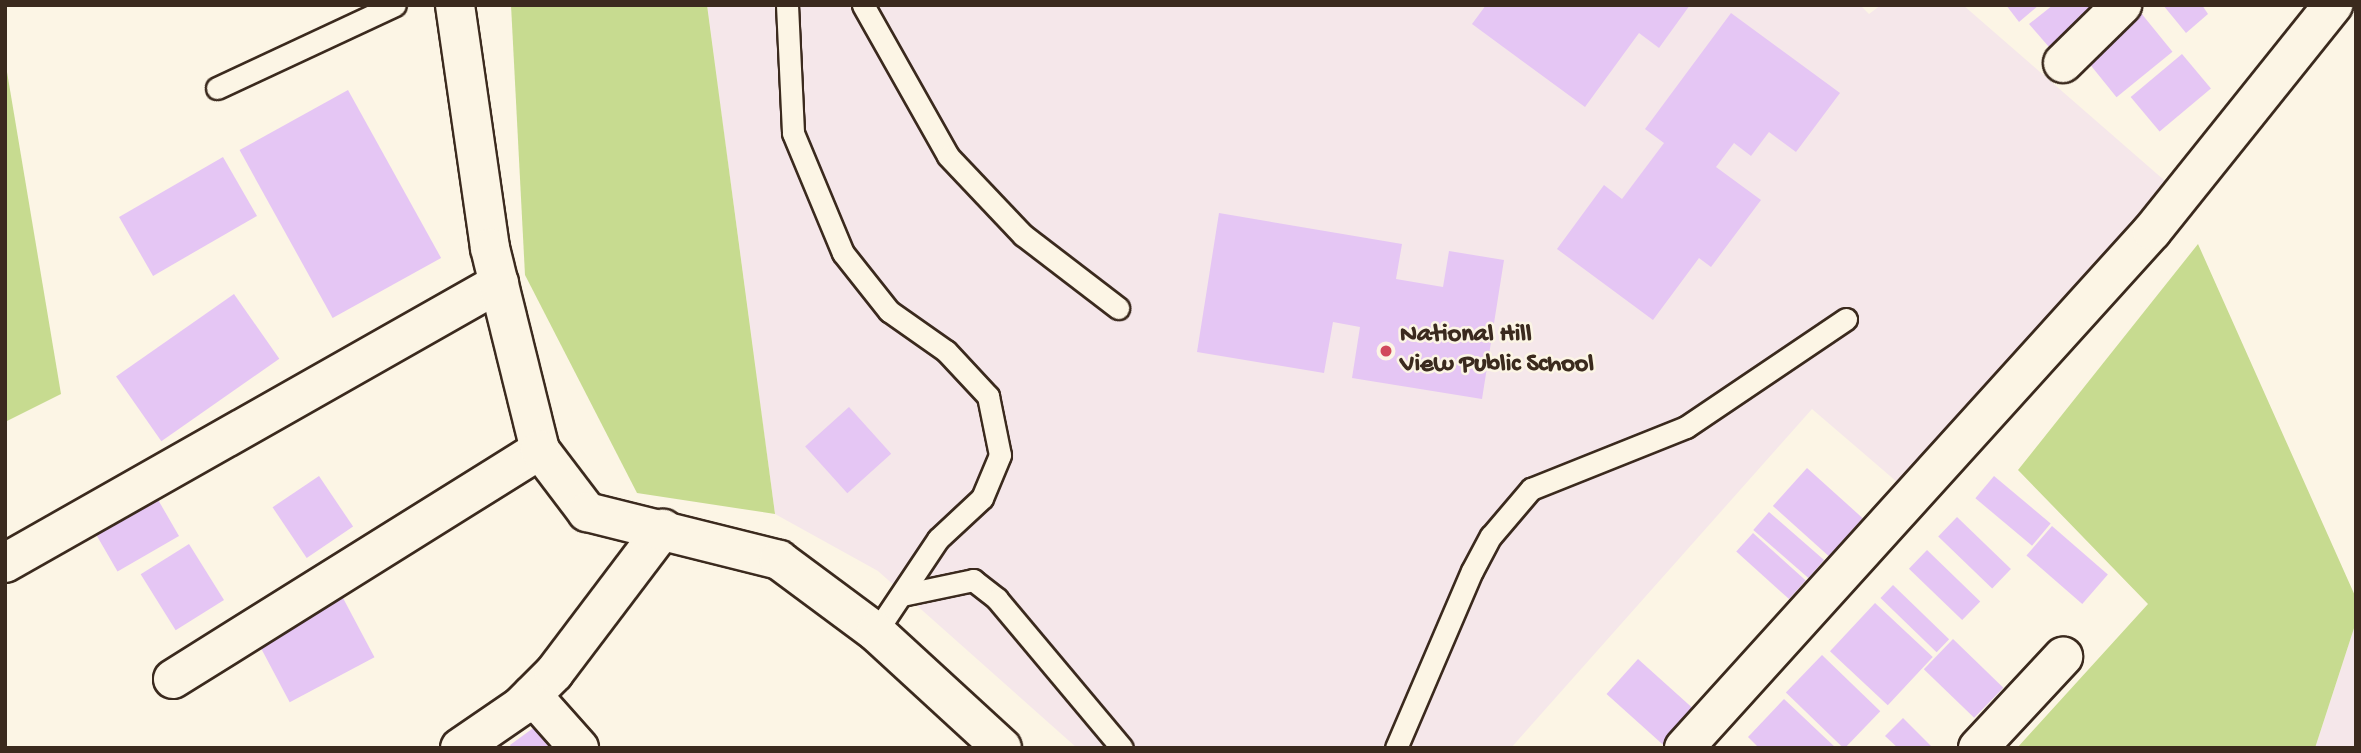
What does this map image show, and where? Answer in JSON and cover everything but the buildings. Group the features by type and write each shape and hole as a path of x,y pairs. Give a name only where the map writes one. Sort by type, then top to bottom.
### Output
{"street":[{"path":"456,5 499,283 540,450 587,512 779,560 876,632 1002,748"},
{"path":"2063,63 2122,5"},
{"path":"1684,748 2152,231 2333,5"},
{"path":"5,563 499,283"},
{"path":"173,679 540,450"},
{"path":"460,748 532,695 663,529"},
{"path":"1978,748 2063,657"},
{"path":"532,695 579,748"}],"lane":[{"path":"217,88 394,5"},
{"path":"787,5 793,133 843,253 889,311 946,351 988,396 1000,455 982,498 938,539 876,632"},
{"path":"863,5 948,156 1023,236 1118,308"},
{"path":"1396,748 1472,572 1491,536 1531,489 1686,427 1846,319"},
{"path":"902,595 974,580 997,599 1122,748"}],"shaded area":[{"name":"National Hill View Public School","path":"707,5 1860,5 1869,14 1881,5 1963,5 2172,187 1897,482 1812,409 1511,748 1077,748 878,571 775,514"},
{"path":"2356,622 2356,748 2315,748"}],"green space":[{"path":"511,5 707,5 775,514 637,493 525,275"},
{"path":"5,60 61,394 5,422"},
{"path":"2198,244 2356,598 2356,622 2315,748 2017,748 2148,604 2018,470"}],"place":[{"name":"National Hill View Public School","path":"1386,351"}]}
